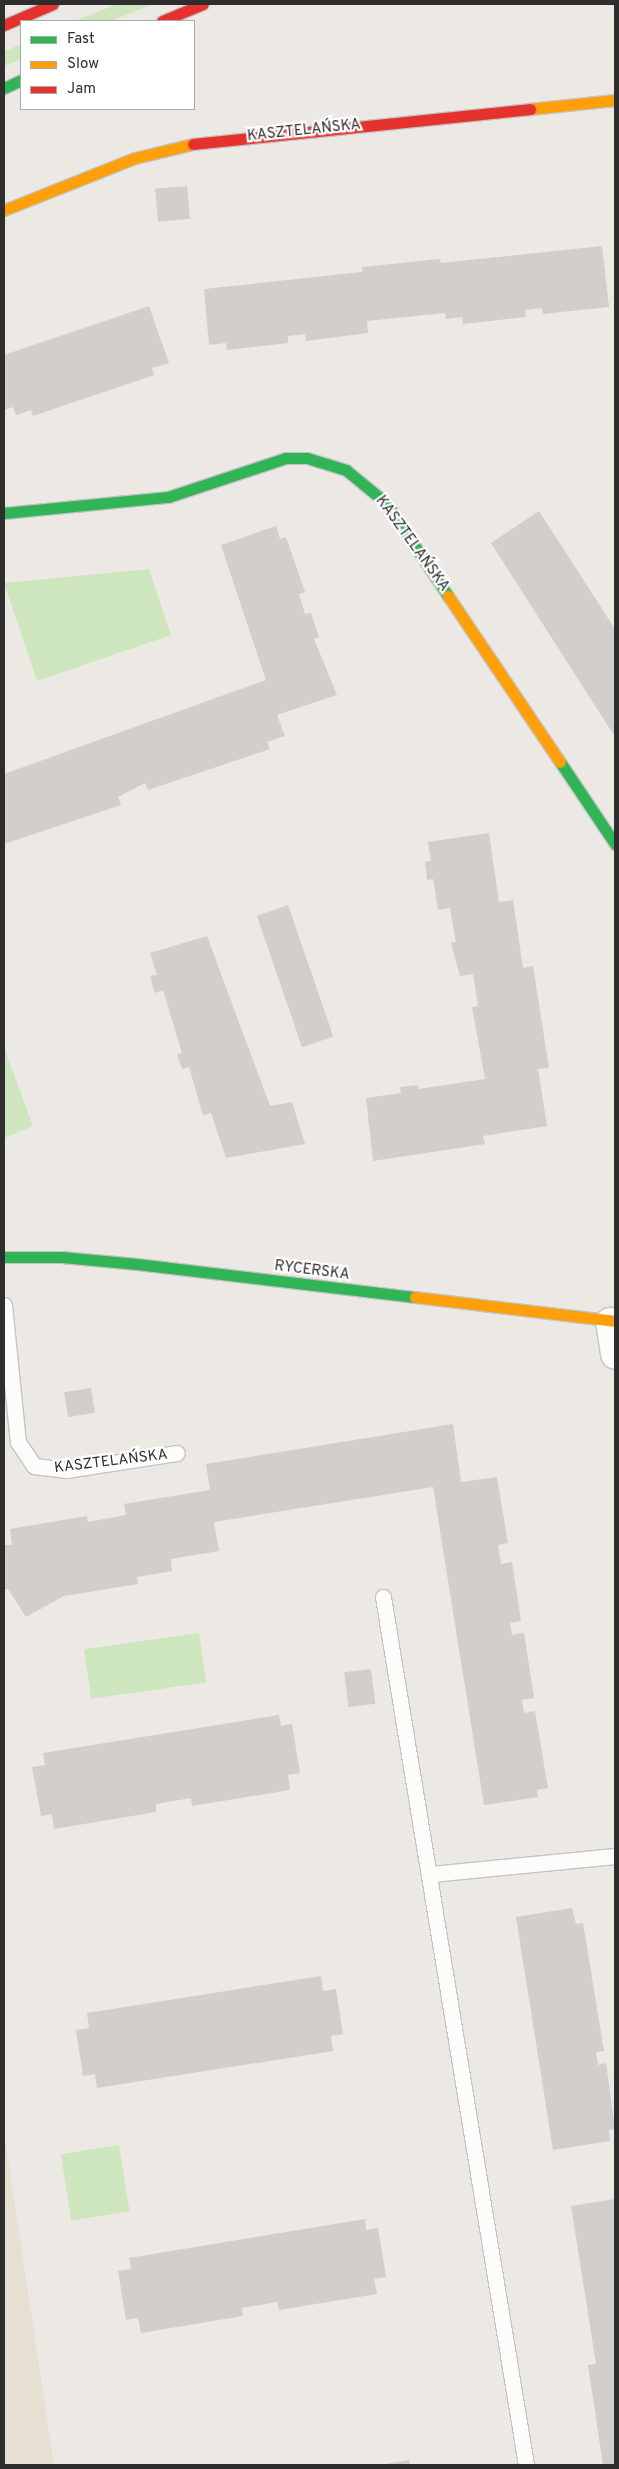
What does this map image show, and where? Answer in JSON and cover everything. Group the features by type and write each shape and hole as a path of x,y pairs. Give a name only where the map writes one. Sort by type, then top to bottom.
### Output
{"street":[{"path":"4,25 53,4"},
{"path":"164,20 203,4"},
{"path":"4,88 20,80"},
{"name":"KASZTELAŃSKA","path":"4,210 135,158 184,145 615,100"},
{"name":"KASZTELAŃSKA","path":"4,513 168,497 286,458 307,458 346,470 386,503 615,844"},
{"name":"RYCERSKA","path":"4,1257 62,1257 137,1264 612,1322"},
{"path":"612,1322 615,1355"}],"lane":[{"name":"KASZTELAŃSKA","path":"4,1305 18,1442 34,1466 66,1470 176,1453"},
{"path":"383,1597 431,1874 526,2465"},
{"path":"431,1874 615,1856"}],"shaded area":[{"path":"4,2133 54,2465 4,2465"}],"green space":[{"path":"117,4 153,4 113,20 77,20"},
{"path":"20,44 20,59 4,66 4,52"},
{"path":"149,569 171,635 37,681 4,583"},
{"path":"4,1048 33,1126 4,1138"},
{"path":"199,1633 206,1683 91,1699 84,1649"},
{"path":"119,2145 129,2211 71,2220 61,2154"}],"building":[{"path":"187,186 190,219 158,222 155,189"},
{"path":"602,246 609,307 543,314 542,308 525,310 526,317 463,324 462,317 446,319 445,313 367,321 368,333 306,341 305,334 288,336 288,343 227,350 226,343 209,345 204,289 362,272 362,267 440,259 441,263"},
{"path":"149,306 169,363 152,368 154,375 33,416 31,410 16,415 13,407 4,410 4,355"},
{"path":"539,511 615,629 615,737 491,543"},
{"path":"276,526 280,539 286,537 305,592 299,594 305,614 311,613 319,637 314,639 337,695 277,715 285,736 267,742 270,749 148,790 145,783 118,797 121,805 4,844 4,774 266,680 221,545"},
{"path":"489,833 499,902 513,900 523,968 533,966 549,1068 538,1069 547,1126 483,1136 485,1144 373,1161 366,1098 401,1093 400,1087 418,1085 418,1089 485,1079 472,1007 478,1006 473,974 460,976 451,943 456,942 450,908 438,910 433,879 427,880 425,862 431,861 428,842"},
{"path":"288,905 333,1036 302,1047 257,916"},
{"path":"207,936 270,1106 292,1102 305,1144 226,1158 211,1113 203,1115 189,1067 182,1069 177,1054 182,1053 163,990 155,993 150,976 157,975 150,953"},
{"path":"91,1388 95,1413 68,1417 64,1392"},
{"path":"453,1424 461,1482 497,1477 508,1543 498,1545 501,1564 512,1562 521,1621 510,1623 512,1635 524,1633 534,1698 522,1700 524,1713 535,1711 548,1788 537,1790 538,1797 484,1805 433,1487 214,1522 219,1551 171,1559 172,1571 137,1577 138,1584 64,1596 26,1617 8,1589 4,1589 4,1545 12,1545 10,1529 87,1516 88,1522 126,1515 124,1504 210,1490 206,1464"},
{"path":"371,1669 375,1704 348,1707 344,1672"},
{"path":"279,1715 281,1726 292,1724 300,1773 288,1775 290,1790 192,1806 191,1798 156,1804 156,1812 54,1829 52,1814 41,1816 32,1767 45,1765 43,1753"},
{"path":"572,1908 576,1924 583,1923 604,2051 596,2052 598,2065 606,2063 615,2129 609,2130 610,2141 553,2150 516,1917"},
{"path":"321,1976 323,1991 336,1989 343,2034 331,2036 333,2051 97,2088 95,2074 83,2076 76,2030 89,2028 87,2013"},
{"path":"615,2199 615,2465 603,2465 588,2365 596,2364 571,2206"},
{"path":"365,2219 366,2230 378,2228 386,2277 374,2279 377,2294 279,2310 277,2302 242,2308 243,2316 141,2333 138,2318 126,2320 118,2271 131,2269 129,2258"},
{"path":"409,2460 410,2465 385,2465 385,2464"}],"traffic: fast":[{"path":"4,88 20,80"},
{"path":"4,513 168,497 286,458 307,458 346,470 386,503 448,596"},
{"path":"560,762 615,844"},
{"path":"4,1257 62,1257 137,1264 415,1297"}],"traffic: slow":[{"path":"530,109 615,100"},
{"path":"4,210 135,158 193,144"},
{"path":"448,596 560,762"},
{"path":"415,1297 615,1321"}],"traffic: jam":[{"path":"4,25 53,4"},
{"path":"164,20 203,4"},
{"path":"193,144 530,109"}]}
